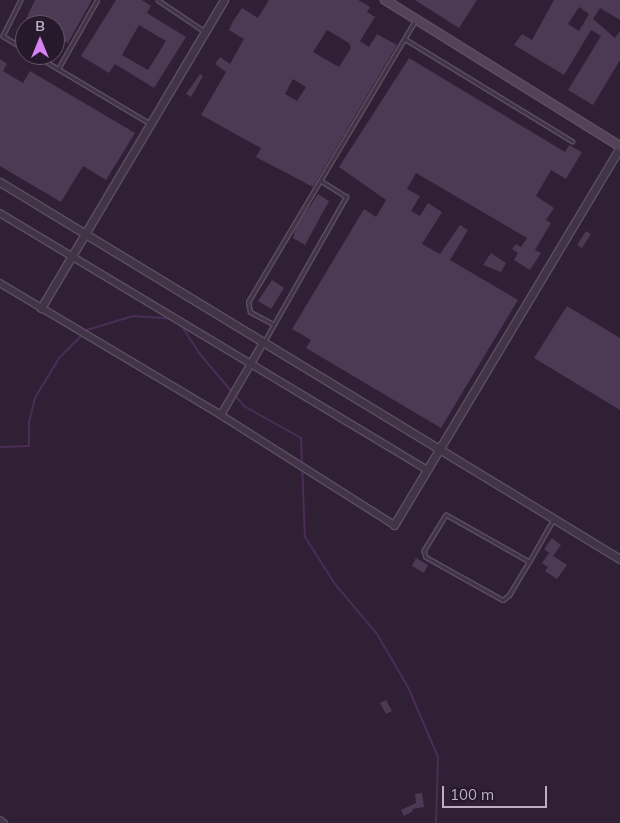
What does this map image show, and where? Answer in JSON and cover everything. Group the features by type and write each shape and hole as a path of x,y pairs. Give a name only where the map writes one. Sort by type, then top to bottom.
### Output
{"main road":[{"path":"385,0 620,147"}],"street":[{"path":"41,308 224,0"},
{"path":"0,283 221,415 394,525 437,450 620,147"},
{"path":"0,182 437,450 620,559"},
{"path":"0,213 427,470"},
{"path":"221,415 263,343"},
{"path":"0,820 4,823"}],"lane":[{"path":"15,43 3,36 21,0"},
{"path":"58,69 97,0"},
{"path":"158,0 205,32"},
{"path":"274,326 250,312 247,305 322,182 416,19"},
{"path":"405,39 572,140"},
{"path":"51,65 150,124"},
{"path":"263,343 346,197 322,182"},
{"path":"529,562 446,515 424,551 426,557 503,600 529,562 553,519"}],"building":[{"path":"35,0 92,0 68,43 65,41 65,15 28,15"},
{"path":"116,0 142,0 151,6 147,13 186,37 154,88 115,64 109,73 81,56","holes":["139,25 166,41 148,70 122,55"]},
{"path":"269,0 358,0 370,7 367,12 375,17 360,41 369,47 377,34 397,45 313,187 256,157 261,148 201,115 226,72 215,64 220,57 230,64 244,39 229,30 233,21 242,8 258,18","holes":["327,30 349,43 351,48 339,67 313,52","293,79 306,87 297,101 285,94"]},
{"path":"415,0 477,0 459,28"},
{"path":"554,0 620,0 620,20 600,8 593,19 615,38 620,31 620,60 593,105 568,90 601,36 591,30 564,75 514,45 522,34 532,40","holes":["579,7 589,14 579,31 568,24"]},
{"path":"409,58 565,152 569,145 582,152 566,179 551,170 536,196 554,208 546,220 551,223 535,250 541,253 530,270 514,260 518,253 512,249 516,244 521,247 527,238 416,173 407,189 420,196 411,211 420,216 428,203 442,212 422,244 440,254 460,225 468,230 450,260 518,300 441,428 306,348 311,340 292,329 364,209 376,217 386,200 339,167"},
{"path":"0,59 7,64 3,71 23,83 30,71 135,133 106,180 83,166 61,202 0,166"},
{"path":"200,74 203,76 191,97 186,94"},
{"path":"318,194 329,201 305,245 293,238 296,227"},
{"path":"586,231 591,234 582,248 577,245"},
{"path":"491,253 506,263 501,272 483,265"},
{"path":"272,280 284,288 271,309 258,301"},
{"path":"567,306 620,338 620,410 534,358"},
{"path":"552,538 561,545 553,556 544,549"},
{"path":"549,553 567,565 557,579 545,571 548,567 542,563"},
{"path":"416,558 428,565 424,573 412,566"},
{"path":"386,700 392,711 386,714 380,703"},
{"path":"422,793 424,807 412,809 413,811 404,816 401,810 416,803 415,794"}],"waterway":[{"path":"0,447 29,446 29,422 35,398 59,358 87,330 133,316 172,319"},
{"path":"181,325 199,353 244,406 301,438 305,537 335,584 377,634 408,687 438,757 436,823"}]}
